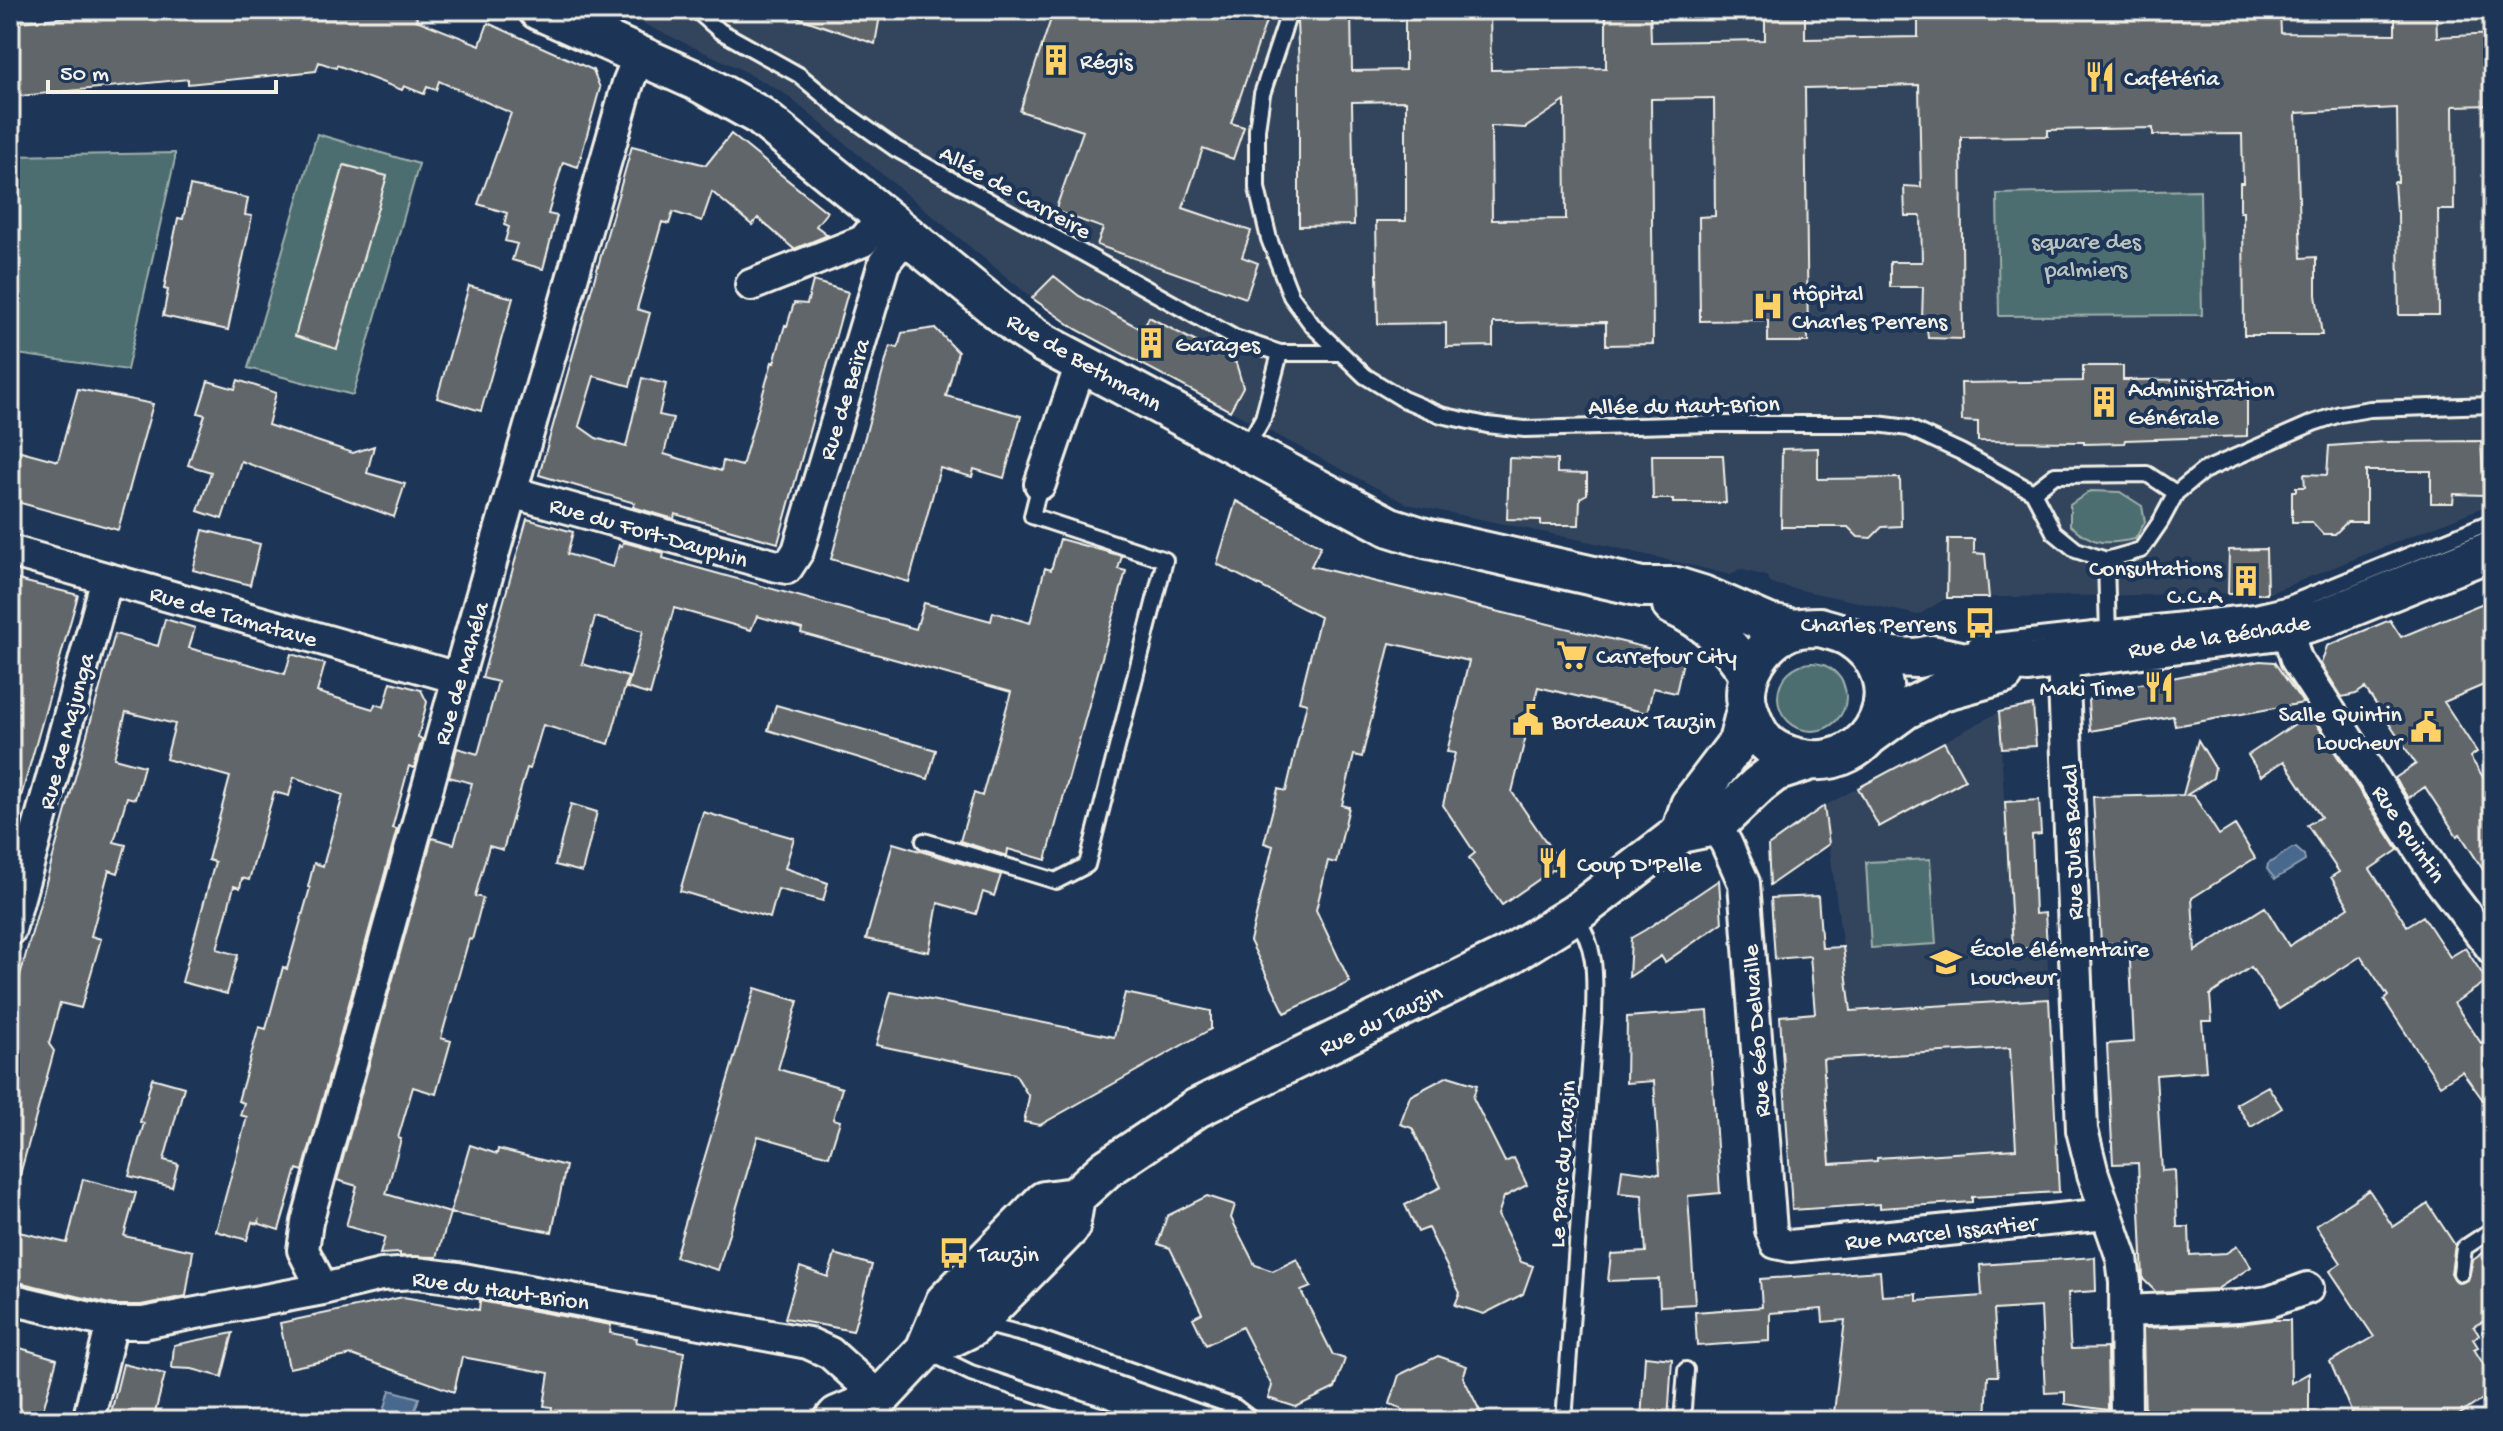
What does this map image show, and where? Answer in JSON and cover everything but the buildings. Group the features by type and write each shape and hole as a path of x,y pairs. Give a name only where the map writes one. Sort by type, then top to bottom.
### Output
{"street":[{"name":"Rue de Bethmann","path":"538,10 699,82 760,116 1019,327 1081,364 1390,527 1425,538 1642,587 1676,587 1769,624 1795,629"},
{"name":"Rue de Mahéla","path":"323,1289 303,1250 307,1222 458,678 628,83 639,56"},
{"path":"751,285 894,226"},
{"name":"Rue de Beïra","path":"787,568 798,551 894,226"},
{"path":"1040,484 1081,364"},
{"name":"Rue du Fort-Dauphin","path":"511,492 787,568"},
{"name":"Rue de la Béchade","path":"1868,737 1906,709 1942,691 1993,678 2108,640 2287,629 2324,618 2493,550"},
{"name":"Rue de Tamatave","path":"10,551 458,678"},
{"name":"Rue de Majunga","path":"10,930 107,579"},
{"name":"Rue de Bethmann","path":"1642,587 1692,614 1723,638 1748,690"},
{"path":"1820,627 1847,636 1866,651 1878,669 1886,693 1882,715 1868,737 1854,751 1829,761 1809,761 1780,754 1758,736 1748,690 1762,653 1777,637 1795,629 1820,627"},
{"name":"Rue Quintin","path":"2287,629 2296,659 2438,878 2493,950"},
{"name":"Rue de la Béchade","path":"1866,651 1894,657 1932,655 1966,662 2046,660"},
{"name":"Rue Jules Badal","path":"2046,660 2082,1130 2093,1174 2122,1258 2126,1421"},
{"name":"Rue du Tauzin","path":"1698,830 1690,805 1738,742 1748,690"},
{"name":"Rue du Tauzin","path":"833,1421 837,1416 876,1409 925,1350 945,1302 1044,1201 1075,1197 1106,1169 1197,1108 1509,955 1698,830 1775,772 1809,761"},
{"name":"Rue Géo Delvaille","path":"1698,830 1726,843 1744,883 1771,1230 1776,1243"},
{"name":"Rue du Tauzin","path":"925,1350 972,1327 1070,1227 1075,1197"},
{"name":"Rue Marcel Issartier","path":"1776,1243 1790,1246 2107,1214"},
{"name":"Rue du Haut-Brion","path":"10,1299 112,1323 143,1323 381,1275 416,1273 458,1278 808,1343 830,1353 876,1409"},
{"path":"2125,1311 2238,1306 2269,1302 2308,1288"},
{"path":"88,1421 112,1323"}],"lane":[{"name":"Allée de Carreire","path":"696,10 720,31 799,75 842,111 896,149 1235,338 1280,353 1339,353"},
{"name":"Allée du Haut-Brion","path":"1290,10 1262,94 1257,129 1257,188 1269,239 1291,296 1313,326 1365,376 1403,399 1441,415 1525,429 1710,424 1909,428 1961,452 2033,492"},
{"path":"1245,450 1263,418 1280,353"},
{"path":"2176,493 2147,474 2055,475 2033,492 2054,532 2076,550 2106,560 2141,550 2176,493 2203,471 2313,423 2370,409 2493,405"},
{"path":"924,841 1056,881 1087,865 1165,560 1032,516 1040,484"},
{"path":"1932,655 1957,644 2108,640 2289,604 2493,521"},
{"path":"2106,560 2108,640"},
{"name":"Le Parc du Tauzin","path":"1564,1421 1593,1029 1595,963 1583,926 1575,914"},
{"path":"2461,1273 2464,1248 2493,1229"},
{"path":"972,1327 995,1327 1038,1338 1235,1407 1253,1421"},
{"path":"925,1350 971,1373 1118,1421"},
{"path":"1682,1421 1686,1370"}],"shaded area":[{"name":"Hôpital Charles Perrens","path":"614,10 2493,10 2493,503 2270,593 1947,598 1918,615 1772,584 1766,576 1739,569 1731,575 1407,504 1076,329 1033,299 784,93"},
{"name":"École élémentaire Loucheur","path":"1999,712 2013,949 2047,947 2059,1192 1972,1197 1972,1202 1792,1210 1780,1016 1851,1011 1824,806"},
{"path":"2292,848 2304,855 2305,861 2275,879 2267,869 2268,864"},
{"path":"390,1390 419,1398 412,1420 384,1411"}],"green space":[{"path":"317,134 419,164 353,395 248,368"},
{"path":"175,153 127,370 10,353 10,156"},
{"name":"square des palmiers","path":"2200,190 2202,315 1999,316 1997,194"},
{"path":"2090,491 2120,492 2142,506 2145,522 2135,539 2100,542 2070,525 2070,505"},
{"path":"1812,663 1836,673 1846,697 1836,721 1812,731 1788,721 1778,697 1788,673"},
{"path":"1930,859 1936,944 1871,948 1866,862"}],"place":[{"name":"Régis","path":"1056,60"},
{"name":"Cafétéria","path":"2100,77"},
{"name":"Hôpital Charles Perrens","path":"1768,306"},
{"name":"Garages","path":"1151,343"},
{"name":"Administration Générale","path":"2104,402"},
{"name":"Consultations C.C.A","path":"2246,581"},
{"name":"Charles Perrens","path":"1980,623"},
{"name":"Carrefour City","path":"1572,655"},
{"name":"Maki Time","path":"2159,687"},
{"name":"Bordeaux Tauzin","path":"1528,720"},
{"name":"Salle Quintin Loucheur","path":"2426,727"},
{"name":"Coup D'Pelle","path":"1553,863"},
{"name":"École élémentaire Loucheur","path":"1946,962"},
{"name":"Tauzin","path":"954,1253"}]}
